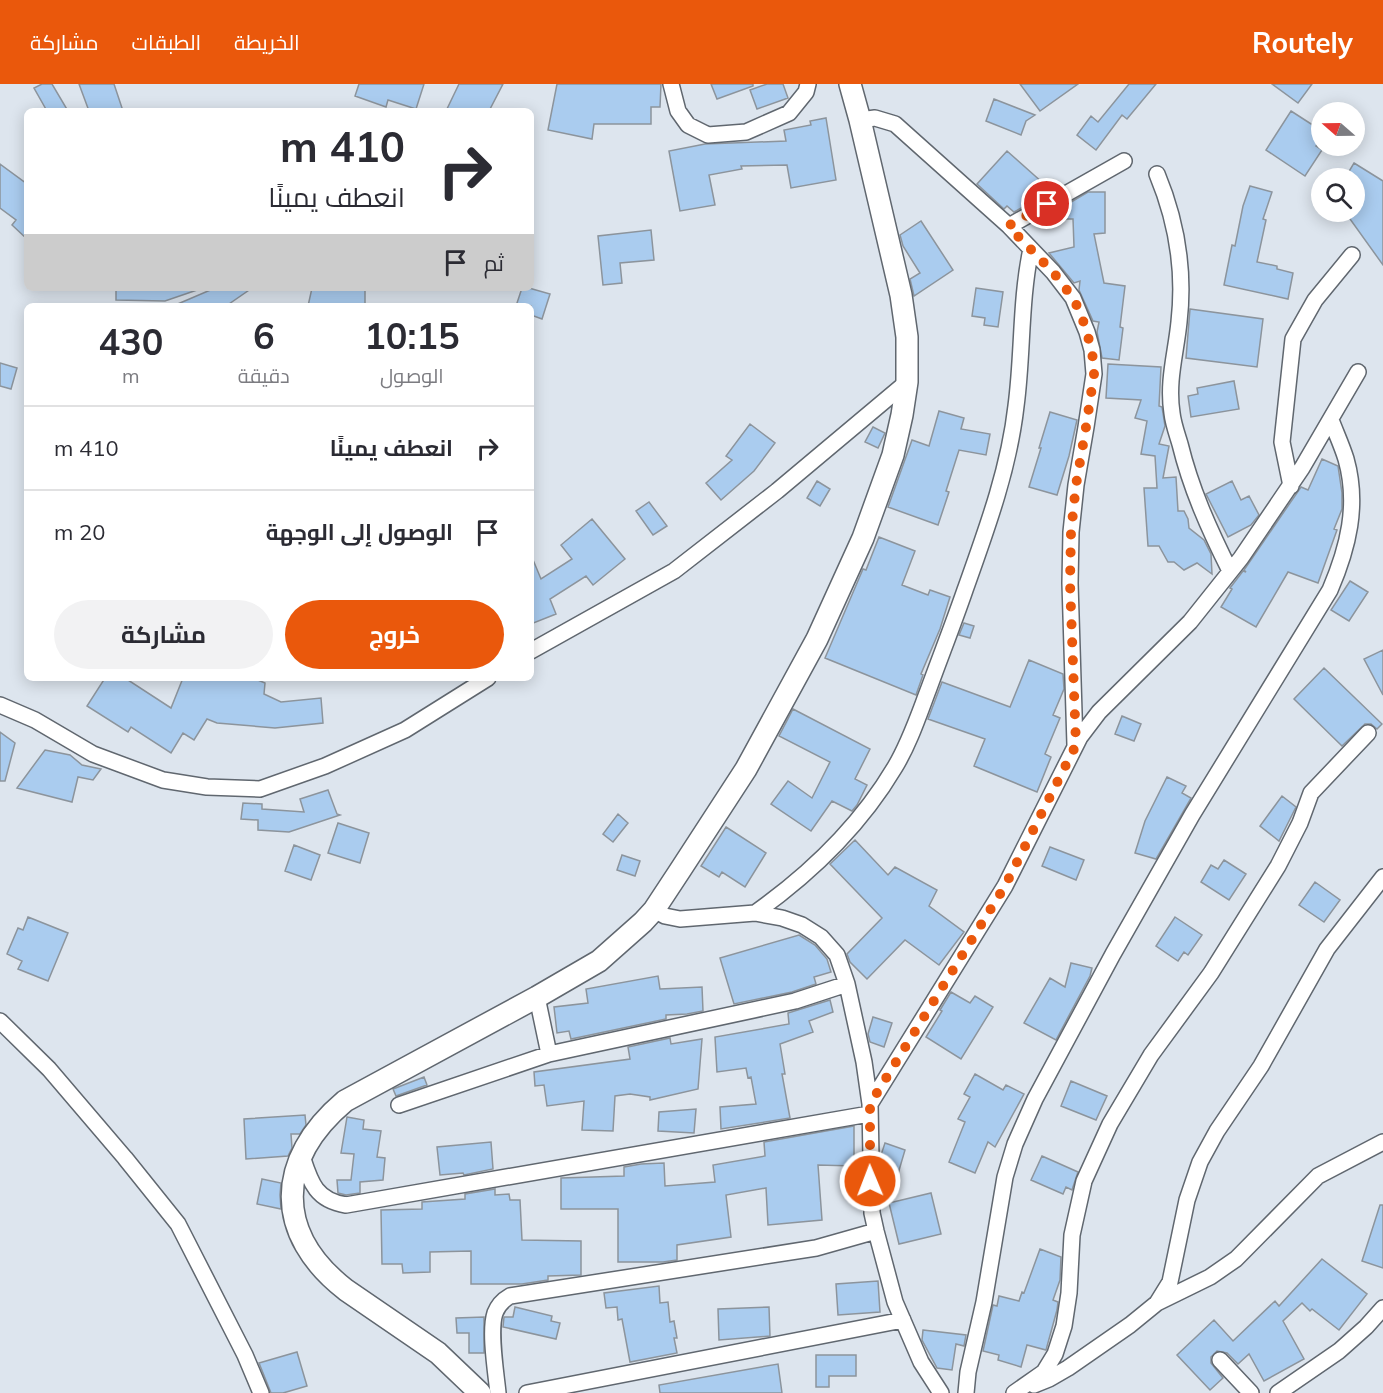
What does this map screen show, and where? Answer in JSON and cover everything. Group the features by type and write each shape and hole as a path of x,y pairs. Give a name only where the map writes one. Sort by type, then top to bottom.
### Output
{"street":[{"path":"671,84 678,111 687,125 708,135 746,132 789,113 806,92 808,84"},
{"path":"480,1393 438,1353 346,1290 313,1259 299,1230 293,1200 295,1167 319,1125 345,1101 537,997 598,961 643,922 654,910 746,769 817,639 863,538 893,454 907,382 907,337 901,295 850,84"},
{"path":"860,120 875,118 895,124 1031,249 1053,272 1073,298 1081,314 1092,350 1094,374 1076,485 1071,532 1070,583 1076,745"},
{"path":"1008,226 1124,161"},
{"path":"1157,174 1169,204 1179,247 1182,282 1179,323 1170,374 1172,413 1197,503 1230,571"},
{"path":"755,913 790,888 825,856 861,816 896,766 918,718 977,557 994,505 1007,452 1016,407 1024,282 1031,249"},
{"path":"1291,486 1282,442 1293,339 1315,300 1352,255"},
{"path":"301,1154 316,1191 331,1201 346,1205 870,1109 1005,886 1076,745 1099,712 1190,622 1230,571 1291,486 1358,372"},
{"path":"534,649 674,571 777,491 907,382"},
{"path":"966,1393 1005,1177 1019,1135 1035,1099 1192,815 1330,590 1341,563 1350,533 1353,492 1346,459 1331,420"},
{"path":"0,705 35,720 93,754 163,780 207,787 260,789 325,766 405,730 483,681"},
{"path":"1016,1392 1044,1372 1055,1354 1064,1326 1069,1293 1072,1234 1084,1181 1110,1124 1150,1055 1211,973 1278,866 1300,823 1311,793 1368,733"},
{"path":"1157,1303 1170,1282 1190,1191 1200,1162 1217,1131 1260,1066 1327,949 1383,877"},
{"path":"654,910 665,916 680,919 755,913 782,918 802,925 821,937 837,955 847,984 864,1062 870,1109 872,1213 876,1231 894,1302 921,1362 941,1393"},
{"path":"399,1105 549,1054 795,1000 847,984"},
{"path":"537,997 549,1054"},
{"path":"0,1021 49,1069 178,1224 240,1346 261,1393"},
{"path":"1016,1392 1049,1379 1068,1368 1130,1325 1157,1303 1210,1277 1236,1259 1318,1176 1383,1142"},
{"path":"498,1393 493,1324 495,1312 501,1302 510,1296 816,1248 876,1231"},
{"path":"1278,1393 1339,1352 1366,1328 1383,1308"},
{"path":"527,1393 903,1320"},
{"path":"1220,1360 1251,1393"}],"building":[{"path":"42,84 52,84 66,108 45,108 34,88"},
{"path":"79,84 114,84 122,108 88,108"},
{"path":"359,84 424,84 416,108 388,100 386,107 355,96"},
{"path":"459,84 503,84 491,108 447,108"},
{"path":"557,84 661,84 660,107 651,107 651,124 594,124 592,139 548,130"},
{"path":"711,84 753,84 753,86 717,99"},
{"path":"767,84 783,84 788,98 757,109 750,90"},
{"path":"1020,84 1078,84 1040,111"},
{"path":"1129,84 1156,84 1127,119 1122,115 1096,150 1077,135 1091,116 1098,122"},
{"path":"1272,84 1312,84 1298,103"},
{"path":"994,99 1035,115 1026,121 1021,135 986,121"},
{"path":"1291,111 1311,124 1311,156 1318,156 1305,176 1266,150"},
{"path":"826,118 836,180 791,188 787,165 741,166 742,169 709,175 715,205 680,211 669,151 705,144 786,141 784,130 811,125 810,121"},
{"path":"1007,151 1052,191 1014,212 1007,206 1004,209 977,184"},
{"path":"1354,163 1362,168 1351,168"},
{"path":"0,164 24,182 24,236 12,225 16,220 0,208"},
{"path":"1365,170 1383,181 1383,265 1352,222 1365,222"},
{"path":"1250,186 1272,192 1263,219 1266,220 1257,262 1277,266 1277,269 1293,273 1288,299 1224,285 1232,245 1235,246 1243,206"},
{"path":"1088,192 1105,192 1105,233 1094,234 1104,283 1125,286 1119,360 1102,358 1097,332 1099,322 1093,321 1079,290 1080,281 1074,283 1049,253 1074,247 1073,219 1066,219 1066,205"},
{"path":"921,221 953,270 914,296 910,279 920,273 903,246 900,235"},
{"path":"651,230 654,260 620,263 622,283 603,285 598,236"},
{"path":"976,288 1003,292 998,327 984,325 985,318 972,316"},
{"path":"534,289 550,294 542,319 534,316 534,303 517,303 521,291"},
{"path":"116,291 194,291 165,301 116,300"},
{"path":"208,291 248,291 230,303 180,303"},
{"path":"311,291 365,291 365,303 309,303"},
{"path":"1190,309 1263,319 1257,367 1186,358"},
{"path":"0,363 17,368 11,389 0,386"},
{"path":"1108,364 1161,367 1159,406 1162,407 1165,426 1159,444 1169,446 1163,478 1176,477 1178,511 1184,511 1189,528 1204,540 1211,554 1212,574 1197,563 1184,570 1174,562 1168,562 1159,546 1148,546 1144,488 1157,488 1155,456 1141,454 1147,421 1135,418 1141,400 1106,398"},
{"path":"1234,381 1239,409 1191,417 1188,396 1198,394 1197,388"},
{"path":"939,411 964,418 961,429 990,434 986,455 959,450 938,525 888,507 912,440 929,446"},
{"path":"1050,412 1077,420 1057,495 1029,487"},
{"path":"750,424 775,443 754,471 721,500 706,483 732,460 726,456"},
{"path":"873,427 885,433 878,448 865,442"},
{"path":"1322,459 1338,466 1342,509 1318,583 1288,572 1256,627 1221,607 1232,589 1230,588 1243,571 1246,572 1244,570 1301,487 1308,490"},
{"path":"817,481 830,489 820,506 807,498"},
{"path":"1232,481 1241,500 1249,496 1259,515 1251,525 1228,537 1206,494"},
{"path":"649,502 667,526 653,535 636,511"},
{"path":"592,519 625,559 593,585 586,576 550,599 556,614 534,623 534,562 541,579 572,559 561,545"},
{"path":"879,537 915,551 902,585 928,595 930,590 950,597 940,629 921,674 923,675 916,695 825,658"},
{"path":"1350,581 1368,592 1349,621 1331,610"},
{"path":"964,623 974,626 970,638 959,635"},
{"path":"1383,650 1383,695 1364,659"},
{"path":"1029,660 1063,674 1064,689 1053,715 1060,718 1045,754 1051,757 1037,792 974,766 985,739 928,719 942,682 1010,707"},
{"path":"1324,668 1382,724 1377,729 1371,724 1365,724 1342,746 1294,699"},
{"path":"103,681 130,681 171,708 182,681 260,681 265,683 264,694 281,702 321,698 323,723 275,728 217,723 207,719 194,740 183,733 171,753 131,727 128,732 87,706"},
{"path":"793,709 870,749 855,779 867,785 857,805 852,811 832,801 811,831 771,804 788,781 812,798 830,762 779,736"},
{"path":"1122,716 1141,724 1134,741 1115,734"},
{"path":"0,732 15,743 5,781 0,781"},
{"path":"45,750 70,755 82,765 101,769 93,780 78,777 72,802 17,788"},
{"path":"1167,777 1186,786 1182,793 1191,798 1156,859 1135,853 1145,821"},
{"path":"328,790 337,814 340,815 289,832 258,830 258,820 241,819 243,803 262,804 262,809 304,812 300,799"},
{"path":"1282,796 1296,807 1279,841 1260,826"},
{"path":"618,814 628,823 613,842 603,834"},
{"path":"338,823 369,833 360,863 328,853"},
{"path":"726,827 766,853 745,887 722,872 719,877 701,866"},
{"path":"855,840 888,875 895,867 937,890 929,906 964,932 939,965 905,940 867,979 850,962 847,954 882,918 830,864"},
{"path":"294,845 320,855 311,880 285,871"},
{"path":"1050,847 1084,860 1076,880 1042,866"},
{"path":"622,855 640,861 635,876 617,870"},
{"path":"1224,860 1246,874 1229,900 1201,882 1211,865 1218,869"},
{"path":"1315,882 1340,900 1324,922 1299,905"},
{"path":"28,917 68,933 48,981 18,969 22,961 7,954 18,928 23,930"},
{"path":"1175,917 1202,935 1188,955 1184,952 1178,961 1156,946"},
{"path":"799,935 815,945 827,959 831,972 814,977 816,984 792,992 734,1004 720,958"},
{"path":"1071,963 1092,968 1056,1040 1024,1023 1050,978 1065,987"},
{"path":"658,976 660,989 702,987 703,1011 666,1015 666,1019 571,1039 569,1031 557,1033 554,1007 588,1003 586,989"},
{"path":"951,992 970,1003 975,996 993,1007 961,1059 926,1037"},
{"path":"830,1000 833,1012 809,1021 813,1032 780,1044 785,1074 782,1074 790,1118 721,1129 720,1107 756,1104 751,1077 748,1078 746,1068 717,1072 715,1037 789,1024 788,1013"},
{"path":"873,1017 892,1023 884,1047 870,1042 868,1034"},
{"path":"670,1038 671,1044 702,1039 698,1089 650,1100 650,1097 630,1094 615,1096 613,1131 582,1130 584,1101 547,1106 544,1085 535,1086 534,1072 630,1059 628,1047"},
{"path":"975,1074 1003,1090 1006,1085 1024,1094 995,1147 988,1142 975,1173 949,1162 965,1122 958,1119 970,1097 964,1094"},
{"path":"424,1077 427,1085 396,1096 393,1089"},
{"path":"1071,1081 1107,1096 1096,1120 1061,1106"},
{"path":"696,1109 694,1133 658,1131 659,1112"},
{"path":"305,1115 306,1125 300,1134 291,1134 292,1148 288,1156 246,1159 244,1119"},
{"path":"347,1117 364,1120 363,1129 381,1131 377,1157 385,1158 383,1180 360,1182 360,1193 346,1195 338,1193 337,1180 351,1180 354,1154 341,1153"},
{"path":"854,1126 854,1166 818,1165 822,1220 768,1225 766,1188 726,1195 731,1237 677,1245 677,1260 618,1262 618,1209 561,1209 561,1178 624,1176 624,1167 664,1163 665,1186 715,1182 713,1165 765,1156 764,1142"},
{"path":"491,1142 493,1169 464,1175 463,1173 440,1175 437,1147"},
{"path":"885,1143 905,1150 895,1184 883,1180 886,1167 881,1165 881,1155"},
{"path":"1042,1156 1078,1172 1072,1190 1066,1187 1063,1194 1031,1180"},
{"path":"262,1179 281,1183 281,1209 257,1204"},
{"path":"495,1189 495,1195 509,1194 510,1200 520,1200 522,1240 581,1241 581,1275 548,1276 548,1280 522,1284 471,1284 471,1251 430,1252 430,1272 403,1273 402,1264 382,1264 381,1210 422,1209 422,1202 465,1199 465,1194"},
{"path":"931,1193 941,1234 899,1244 889,1203"},
{"path":"1380,1205 1383,1205 1383,1268 1362,1261"},
{"path":"1040,1249 1061,1257 1060,1280 1053,1300 1058,1302 1057,1310 1046,1350 1027,1345 1021,1367 998,1360 999,1355 983,1351 993,1305 997,1306 999,1296 1019,1301"},
{"path":"1322,1259 1367,1294 1339,1330 1302,1303 1283,1321 1304,1359 1264,1381 1249,1354 1238,1364 1227,1353 1217,1351 1211,1357 1211,1363 1223,1378 1210,1390 1177,1355 1214,1320 1233,1341 1275,1301 1279,1306"},
{"path":"878,1281 880,1312 838,1315 836,1284"},
{"path":"659,1286 660,1303 668,1302 670,1322 674,1321 677,1353 630,1362 622,1319 618,1320 617,1307 606,1308 604,1293"},
{"path":"515,1307 552,1316 551,1321 560,1323 556,1339 503,1327 504,1317 513,1317"},
{"path":"769,1307 770,1336 719,1340 718,1309"},
{"path":"484,1317 484,1353 469,1353 469,1333 457,1333 456,1318"},
{"path":"923,1330 966,1335 964,1346 956,1344 952,1370 937,1368 922,1340"},
{"path":"297,1352 307,1386 283,1393 271,1393 259,1363"},
{"path":"816,1355 856,1355 856,1376 829,1376 829,1387 816,1387"},
{"path":"778,1364 782,1393 660,1393 659,1385"}],"route":[{"path":"870,1181 870,1104 1005,886 1076,745 1070,583 1071,532 1076,485 1094,374 1092,350 1081,314 1073,298 1053,272 1008,226 1047,204"}]}
